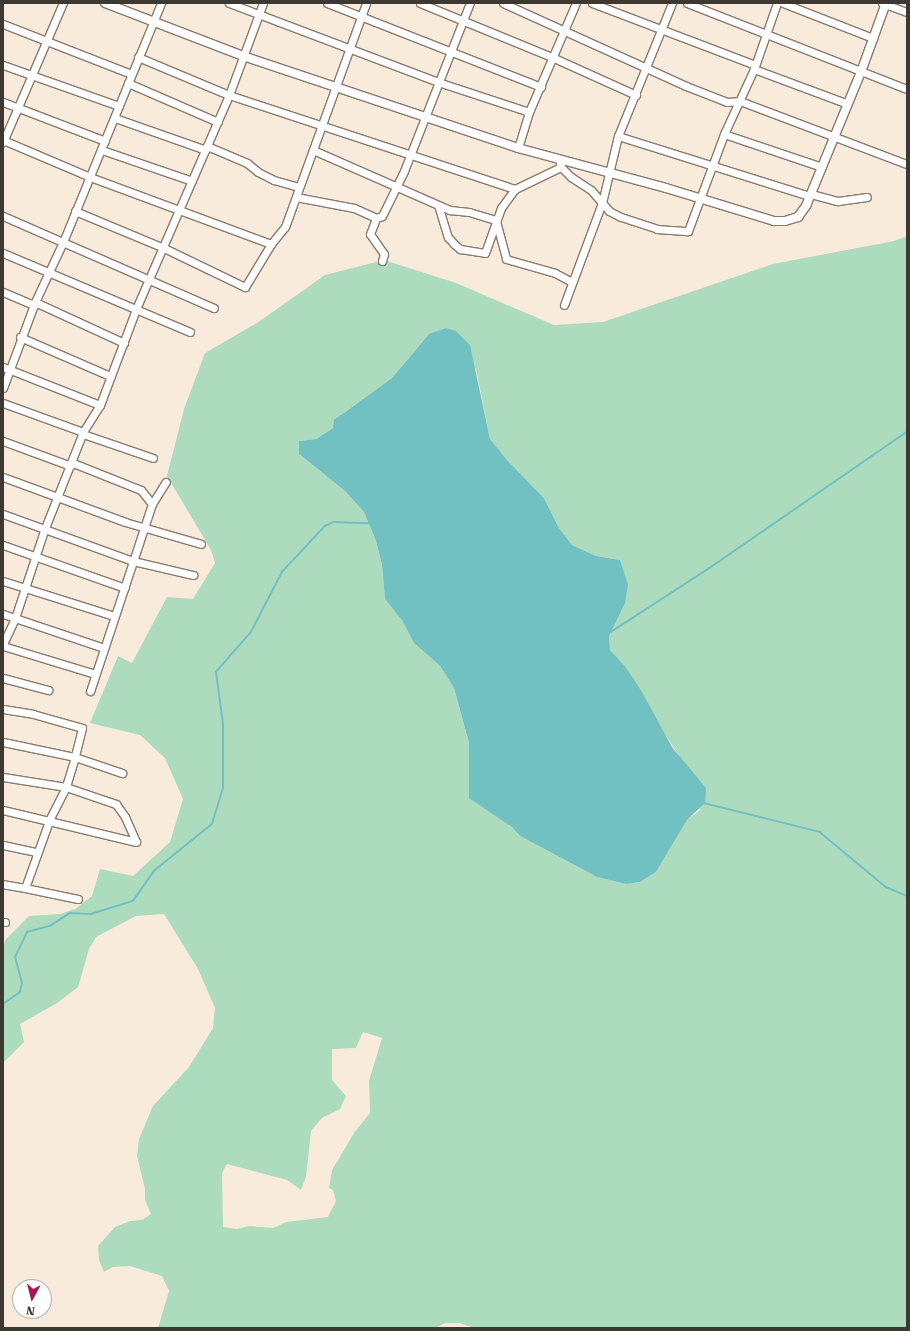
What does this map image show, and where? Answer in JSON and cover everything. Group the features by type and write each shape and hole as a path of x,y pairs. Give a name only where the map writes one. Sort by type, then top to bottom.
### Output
{"street":[{"path":"63,3 3,140 90,177 271,244"},
{"path":"105,3 243,56 334,88 425,116 560,163 700,198 774,220 785,221 798,217 811,195 861,72 884,3 907,12"},
{"path":"3,388 20,337 63,242 102,150 131,74 161,3"},
{"path":"229,3 438,82 529,112"},
{"path":"95,674 3,645 26,589 45,528 72,464 83,433 100,405 136,309 218,122 262,3"},
{"path":"327,3 540,87"},
{"path":"75,211 164,248 245,287 271,244 285,227 366,3"},
{"path":"420,3 554,58 636,95"},
{"path":"296,197 354,208 376,218 382,216 409,156 449,52 470,3"},
{"path":"503,3 564,32 727,102 740,101 907,164"},
{"path":"518,148 529,112 554,58 576,3"},
{"path":"592,3 848,104"},
{"path":"564,305 602,202 618,136 636,95 672,3"},
{"path":"687,3 907,89"},
{"path":"560,163 571,177 591,190 609,210 632,222 686,232 690,229 724,134 754,67 777,4 873,38"},
{"path":"3,24 131,74"},
{"path":"138,57 229,94 409,156 515,189"},
{"path":"3,65 119,106"},
{"path":"128,83 218,122"},
{"path":"3,102 105,141"},
{"path":"115,118 247,163 269,177 299,187"},
{"path":"724,134 822,167"},
{"path":"618,136 712,166 811,195 838,201 868,197"},
{"path":"102,150 192,181"},
{"path":"312,150 438,205 496,220"},
{"path":"438,205 448,237 460,250 472,253 485,253 501,208 515,189 560,163"},
{"path":"3,216 214,308"},
{"path":"376,218 370,234 384,254 382,261"},
{"path":"496,220 506,259 532,265 572,282"},
{"path":"3,253 190,332"},
{"path":"3,292 124,342"},
{"path":"20,337 110,376"},
{"path":"3,367 100,405"},
{"path":"3,403 153,458"},
{"path":"3,441 72,464 140,490 152,504"},
{"path":"3,477 146,528 201,544"},
{"path":"90,691 133,560 146,528 152,504 166,482"},
{"path":"3,514 133,560 193,575"},
{"path":"3,545 125,588"},
{"path":"3,581 114,616"},
{"path":"3,614 104,648"},
{"path":"3,678 48,690"},
{"path":"3,708 22,714 33,714 82,728 66,787 49,820 36,852 25,888"},
{"path":"3,742 75,757 122,773"},
{"path":"3,777 66,787 116,804 125,817 136,842 3,810"},
{"path":"3,845 36,852"},
{"path":"3,884 78,898"}],"green space":[{"path":"907,236 907,1328 475,1328 459,1323 445,1323 435,1328 158,1328 169,1291 162,1276 130,1266 113,1267 104,1272 99,1260 98,1246 115,1227 130,1221 142,1220 151,1214 145,1200 145,1189 137,1156 139,1139 153,1106 189,1067 213,1028 215,1008 198,969 164,914 136,916 96,937 89,949 78,987 57,1003 20,1024 24,1042 3,1063 3,947 6,939 29,916 60,914 75,909 92,896 100,869 133,876 170,842 183,799 165,758 140,735 90,723 118,656 132,663 167,597 193,599 215,563 211,550 167,476 184,409 205,353 257,323 325,275 384,260 456,283 554,325 603,322 773,264 894,241","holes":["429,334 476,369 490,439 507,460 544,498 559,528 572,545 596,556 620,560 614,625 609,636 610,650 625,666 658,724 685,764 700,810 687,820 656,872 640,882 626,884 597,877 520,836 512,827 470,798 469,743 454,688 440,666 414,643 402,619 385,599 382,565 376,541 364,512 345,491 299,454 299,441 316,439 333,428 342,414 392,378","363,1032 382,1038 369,1081 370,1113 354,1133 332,1170 329,1188 333,1190 336,1201 328,1217 286,1222 273,1228 249,1226 237,1229 223,1227 222,1173 227,1164 287,1180 301,1190 306,1177 311,1131 322,1118 340,1109 346,1096 332,1080 332,1049 356,1048"]}],"water":[{"path":"446,328 456,331 470,345 490,439 507,460 544,498 559,528 572,545 596,556 620,560 628,585 625,603 609,636 610,650 625,666 642,692 672,747 706,788 705,803 687,820 656,872 640,882 626,884 597,877 520,836 512,827 469,798 469,743 454,688 440,666 414,643 402,620 385,599 382,565 376,541 364,512 345,491 299,454 299,441 316,439 333,428 334,420 392,378 429,334"}],"waterway":[{"path":"611,632 711,567 907,432"},
{"path":"3,1004 20,992 22,983 15,957 27,932 50,926 70,913 91,914 133,901 155,870 212,824 223,788 223,724 216,672 251,632 282,572 325,526 334,522 368,523"},
{"path":"704,803 820,832 886,887 907,896"}]}
